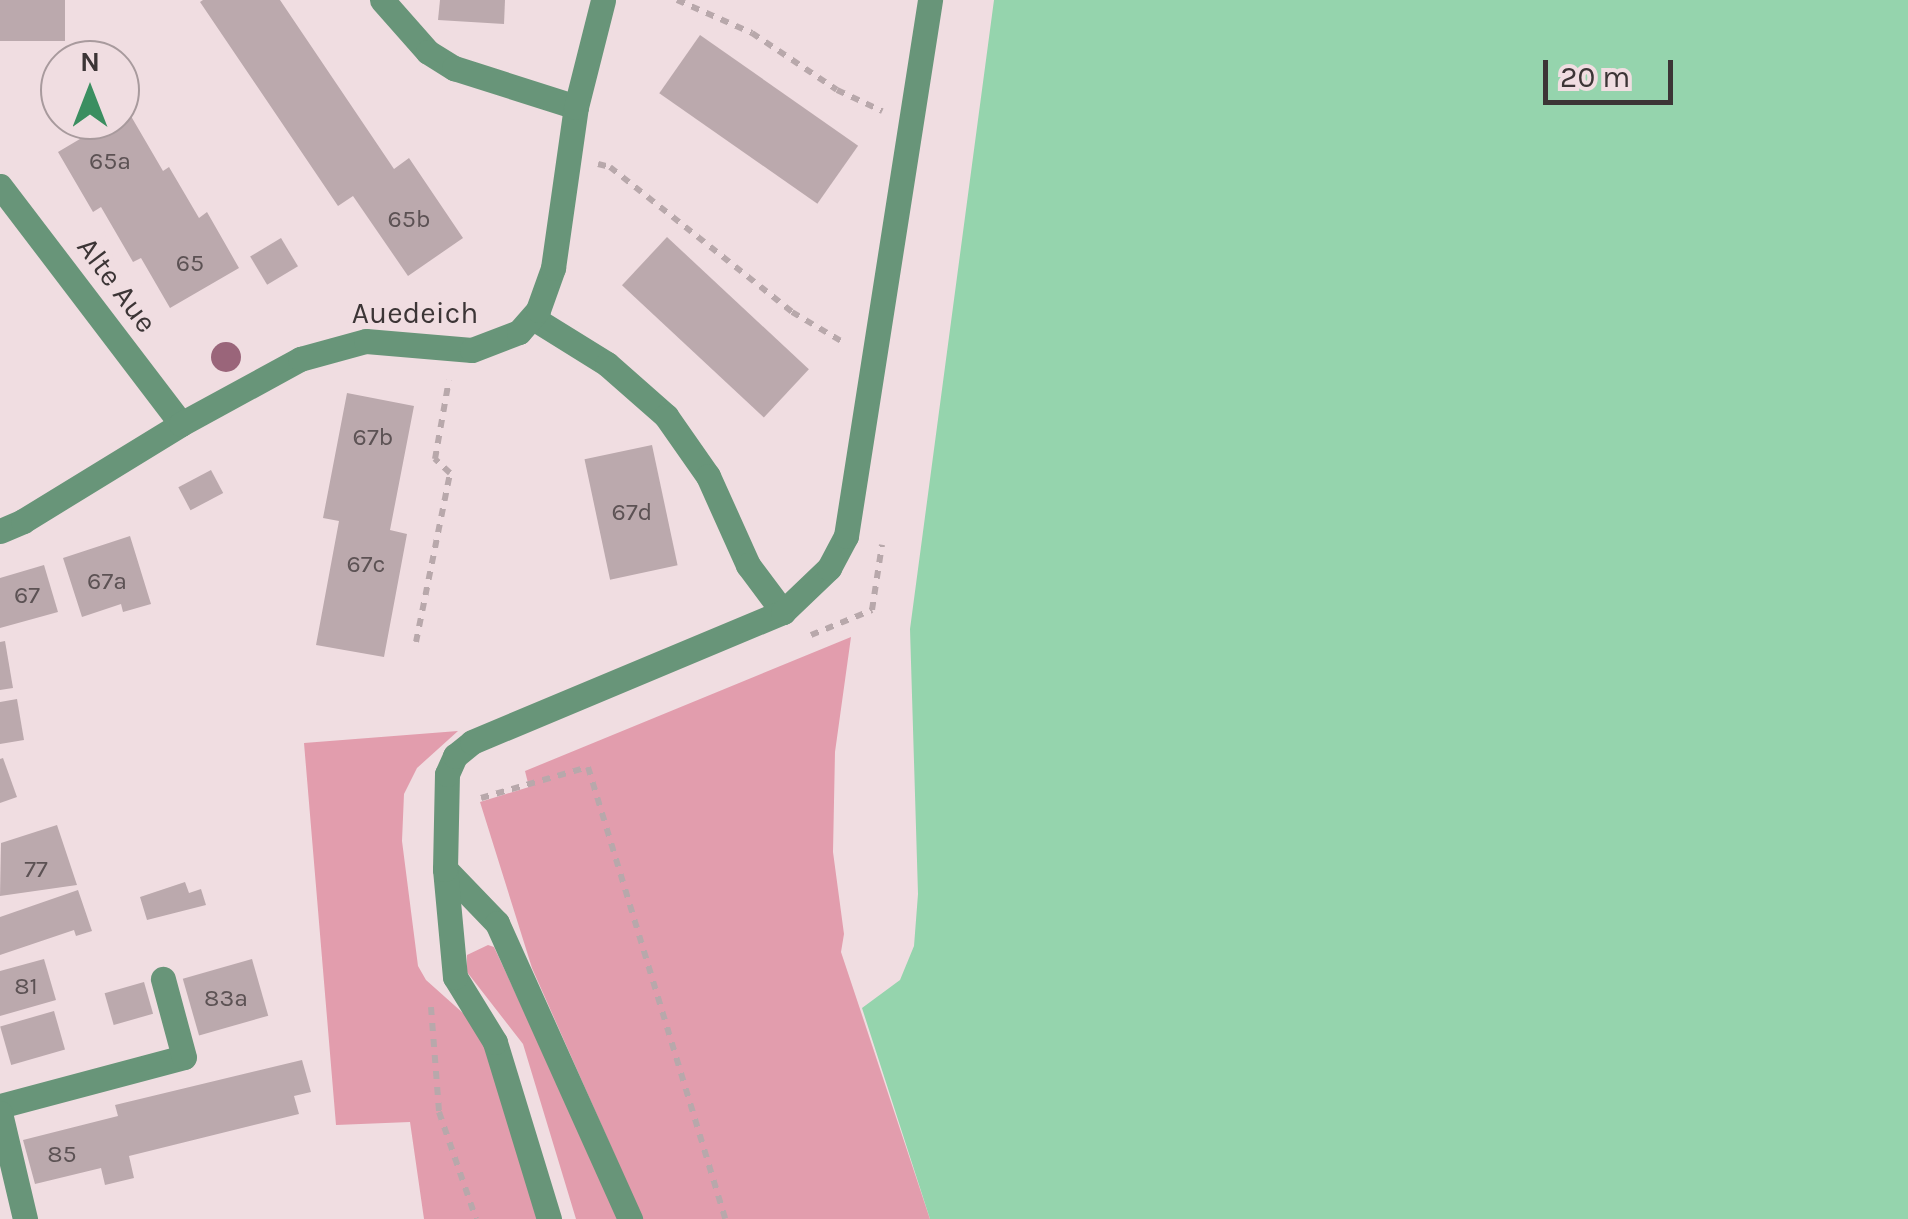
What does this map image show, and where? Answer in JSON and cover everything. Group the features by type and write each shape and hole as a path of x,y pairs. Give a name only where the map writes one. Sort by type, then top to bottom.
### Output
{"street":[{"path":"382,0 416,41 454,68 576,106"},
{"path":"603,0 576,106 553,268 533,318 607,364 666,416 708,476 748,565 783,612"},
{"path":"549,1219 495,1042 455,977 445,870 447,774 462,749 783,612 830,568 846,536 930,0"},
{"name":"Alte Aue","path":"0,186 181,424"},
{"name":"Auedeich","path":"0,531 24,522 181,424 300,360 334,347 397,341 472,350 502,342 533,318"},
{"path":"445,870 497,923 630,1219"},
{"path":"25,1219 0,1110 184,1057 163,979"}],"path":[{"path":"677,0 752,33 837,90 912,124"},
{"path":"568,157 610,167 792,312 874,361"},
{"path":"416,642 450,472 434,459 454,349"},
{"path":"801,638 872,610 884,531"},
{"path":"479,798 588,767 725,1219"},
{"path":"451,954 434,977 431,1002 439,1112 476,1219"}],"shaded area":[{"path":"994,0 1908,0 1908,1219 930,1219 862,1008 900,980 914,946 918,894 910,629"},
{"path":"851,637 835,752 833,852 844,934 841,952 930,1219 643,1219 532,968 480,802 529,787 525,771"},
{"path":"458,731 417,768 404,794 402,841 418,966 426,980 473,1022 488,1050 540,1219 424,1219 410,1122 336,1125 304,743"},
{"path":"488,945 494,947 621,1219 576,1219 523,1044 467,972 467,955"}],"building":[{"path":"0,0 65,0 65,40 0,41"},
{"path":"280,0 394,169 409,158 463,238 408,276 353,196 338,206 200,2"},
{"path":"440,0 505,0 504,24 438,20"},
{"path":"700,35 858,146 817,204 659,93"},
{"path":"140,132 163,171 169,167 199,218 207,212 239,268 170,308 141,258 133,262 101,207 93,212 58,152 78,140 140,140"},
{"path":"667,237 809,369 764,418 622,285"},
{"path":"281,238 298,266 267,285 250,257"},
{"path":"347,393 414,406 390,530 407,534 384,657 316,645 339,521 323,518"},
{"path":"652,445 678,565 610,580 585,459"},
{"path":"211,470 223,493 191,510 178,487"},
{"path":"130,536 151,604 123,612 121,604 82,617 63,558"},
{"path":"44,565 58,612 0,628 0,578"},
{"path":"5,641 13,688 0,690 0,642"},
{"path":"17,699 24,740 0,744 0,702"},
{"path":"3,758 17,797 0,803 0,759"},
{"path":"57,825 77,885 0,896 1,843"},
{"path":"185,882 189,893 201,889 206,905 147,920 140,897"},
{"path":"78,890 92,931 76,936 74,930 0,955 0,917"},
{"path":"44,959 56,1000 0,1016 0,971"},
{"path":"252,959 268,1016 199,1036 183,979"},
{"path":"144,982 153,1014 114,1025 105,993"},
{"path":"54,1011 65,1049 11,1065 0,1026"},
{"path":"302,1060 311,1092 294,1096 299,1114 129,1156 134,1178 105,1185 101,1168 35,1184 23,1140 118,1116 115,1105"}]}
